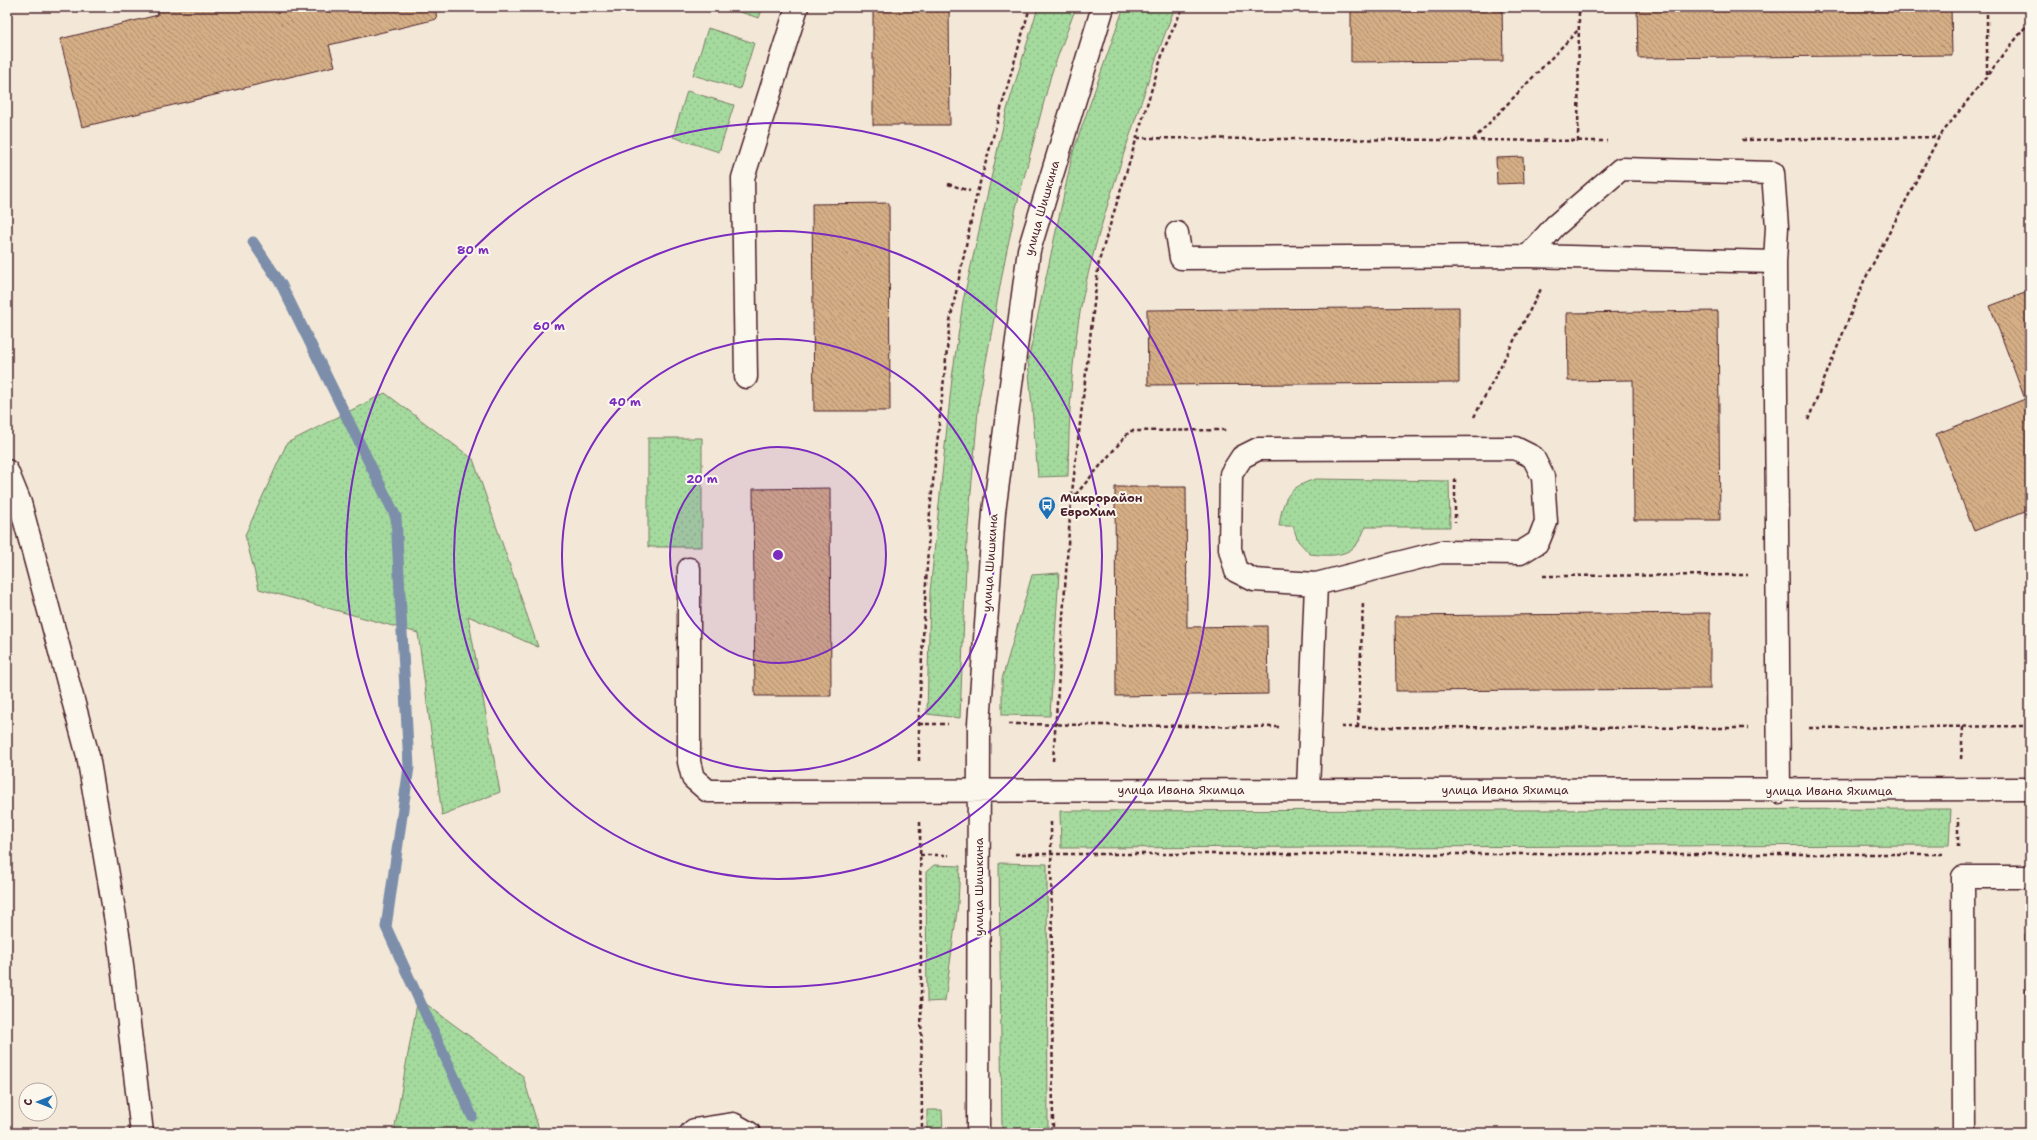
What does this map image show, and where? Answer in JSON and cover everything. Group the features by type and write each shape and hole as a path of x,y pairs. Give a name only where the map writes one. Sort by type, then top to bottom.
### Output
{"street":[{"path":"746,377 743,178 797,7"},
{"name":"улица Шишкина","path":"978,1133 979,724 994,512 1028,250 1102,7"},
{"path":"1528,256 1555,226 1621,169 1773,173 1777,227 1775,262 1780,728 1779,792"},
{"path":"1177,233 1181,258 1528,256 1775,262"},
{"path":"1515,448 1533,457 1543,477 1546,522 1538,542 1520,553 1455,552 1441,552 1316,584 1254,580 1236,571 1230,549 1231,474 1242,457 1258,449 1515,448"},
{"path":"7,471 20,503 88,756 119,940 142,1133"},
{"name":"улица Ивана Яхимца","path":"689,569 689,762 693,778 708,791 1308,790 1779,792 2030,789"},
{"path":"1308,790 1316,584"},
{"path":"1964,1133 1963,877 2030,877"},
{"path":"691,1133 694,1130 733,1124 749,1133"}],"path":[{"path":"922,1133 919,724 930,511 950,321 977,193 1030,7"},
{"path":"1053,768 1071,501 1099,262 1164,49 1183,7"},
{"path":"1578,142 1579,7"},
{"path":"1987,7 1987,75"},
{"path":"1806,424 1864,281 1939,137 2030,21"},
{"path":"1473,141 1579,29"},
{"path":"1735,140 1939,137"},
{"path":"1137,138 1609,141"},
{"path":"948,184 970,191"},
{"path":"1455,552 1455,429 1468,428 1558,257"},
{"path":"1071,501 1130,431 1233,430"},
{"path":"1542,576 1778,575"},
{"path":"1358,727 1363,597"},
{"path":"919,724 949,724"},
{"path":"1006,724 1310,727 1780,728 2030,726"},
{"path":"1051,818 1053,1133"},
{"path":"1015,854 1950,854"},
{"path":"920,855 952,855"}],"green space":[{"path":"724,7 763,7 759,18"},
{"path":"1038,7 1076,7 1051,75 1016,208 979,399 967,539 960,718 927,714 930,592 952,378 963,301 1006,113"},
{"path":"1124,7 1175,7 1123,156 1086,283 1078,323 1073,366 1068,476 1038,477 1028,361 1073,152"},
{"path":"708,28 754,43 740,89 693,75"},
{"path":"687,91 734,105 719,152 673,137"},
{"path":"385,393 473,459 538,647 468,616 500,792 442,815 418,633 259,589 245,535 287,443"},
{"path":"648,438 702,438 702,547 648,547"},
{"path":"1316,479 1449,481 1450,527 1366,527 1355,547 1344,553 1337,555 1310,554 1298,541 1293,526 1279,526 1285,501 1288,495 1299,486"},
{"path":"1059,573 1050,716 1002,715 1002,679 1032,575"},
{"path":"1951,809 1949,845 1061,848 1060,811"},
{"path":"999,863 1047,864 1048,1133 1002,1133"},
{"path":"934,865 960,866 958,904 945,1001 927,1002 926,872"},
{"path":"418,998 523,1076 540,1133 395,1133"},
{"path":"927,1110 942,1110 943,1133 927,1133"}],"building":[{"path":"156,7 435,7 437,19 329,45 335,66 82,127 60,39 158,15"},
{"path":"873,7 949,7 950,125 873,125"},
{"path":"1351,7 1502,7 1503,61 1351,62"},
{"path":"1637,7 1951,7 1952,55 1638,58"},
{"path":"1523,157 1524,183 1497,184 1496,158"},
{"path":"889,203 890,411 814,411 812,204"},
{"path":"2030,291 2030,509 1974,531 1936,434 2025,399 1990,306"},
{"path":"1459,307 1459,383 1148,385 1147,310"},
{"path":"1718,311 1720,520 1634,520 1633,380 1568,381 1567,313"},
{"path":"1115,487 1186,487 1187,627 1267,626 1268,694 1116,696"},
{"path":"830,488 831,696 755,696 753,489"},
{"path":"1710,613 1710,689 1396,691 1395,616"},
{"path":"2025,935 2030,935 2030,1005 2026,1005"},
{"path":"2028,1088 2030,1088 2030,1133 2028,1133"}],"waterway":[{"path":"253,242 281,284 396,517 409,767 386,927 472,1116"}],"place":[{"name":"Микрорайон ЕвроХим","path":"1047,520"}]}
